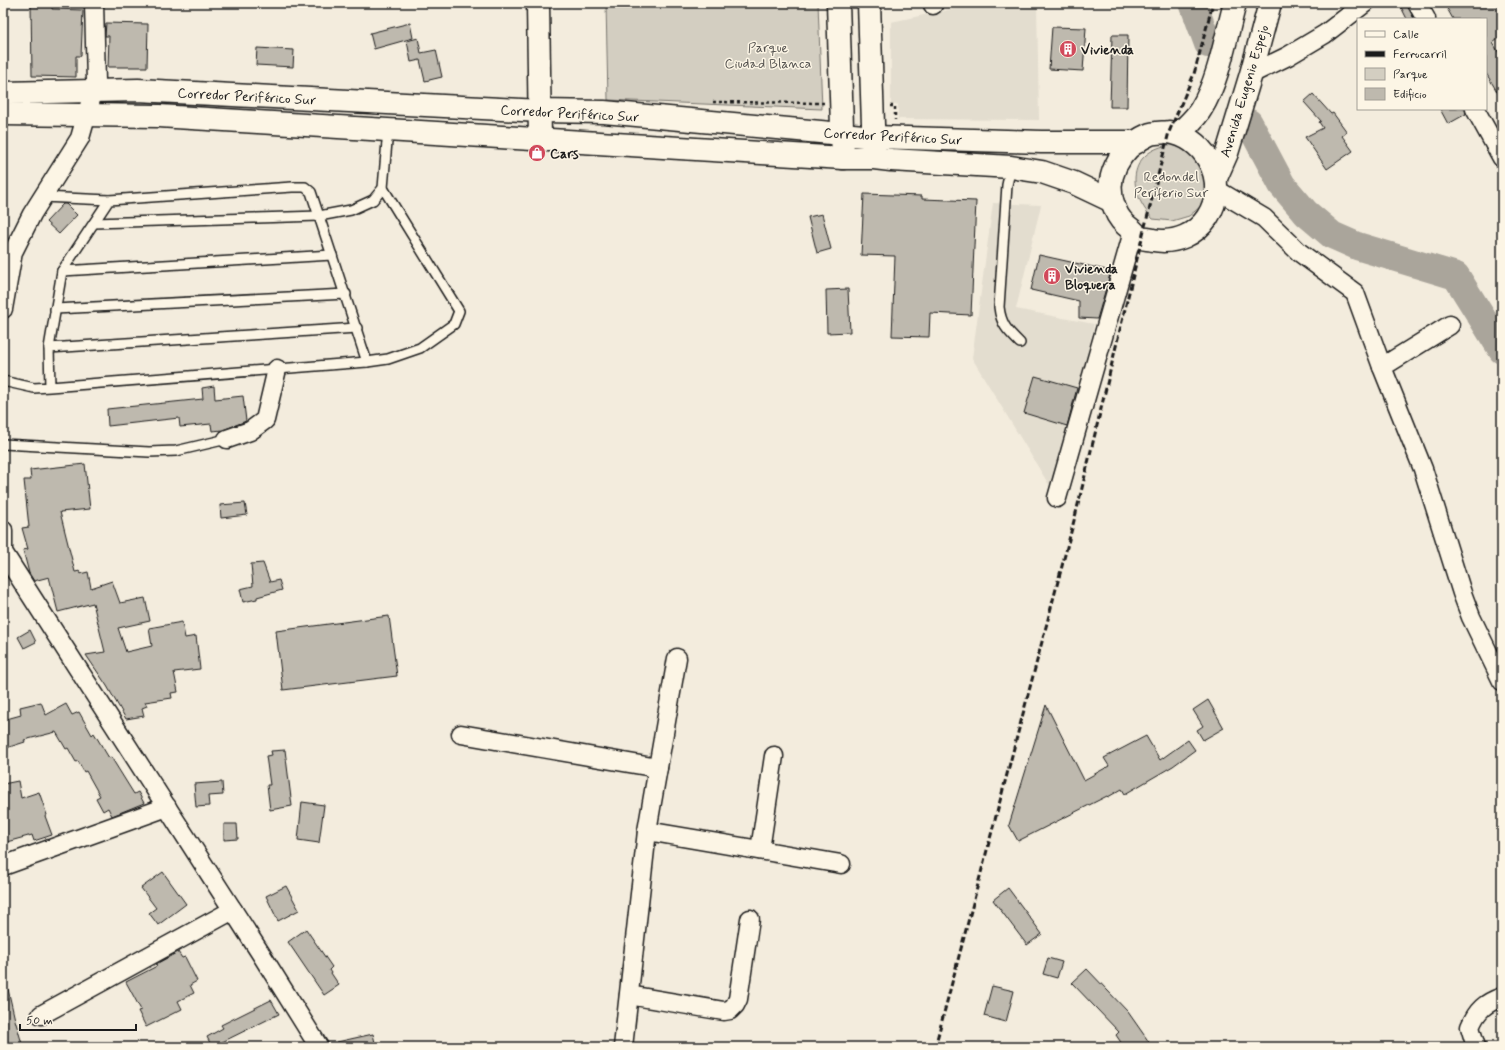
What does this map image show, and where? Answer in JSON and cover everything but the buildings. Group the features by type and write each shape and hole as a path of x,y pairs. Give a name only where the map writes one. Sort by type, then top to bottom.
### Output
{"main road":[{"path":"538,3 540,139"},
{"path":"838,3 843,158"},
{"path":"869,3 874,158"},
{"path":"1179,134 1200,111 1208,98 1216,75 1235,3"},
{"name":"Avenida Eugenio Espejo","path":"1216,184 1251,74 1270,3"},
{"name":"Corredor Periférico Sur","path":"3,93 138,90 540,111 604,112 874,137 1041,142 1137,142"},
{"name":"Corredor Periférico Sur","path":"3,114 159,116 1010,167 1042,172 1074,183 1112,200"},
{"path":"1169,132 1179,134 1189,139 1205,154 1212,166 1216,184 1214,202 1210,213 1203,223 1194,231 1183,237 1159,241 1142,238 1133,232 1121,220 1115,211 1110,190 1114,168 1127,149 1149,134 1169,132"}],"street":[{"path":"3,309 13,252 32,214 80,138 87,115 96,82 94,3"},
{"path":"1251,74 1288,56 1325,34 1365,3"},
{"path":"1417,3 1425,18"},
{"path":"1476,110 1502,158"},
{"path":"1216,184 1264,218 1299,252 1355,293 1382,368 1423,470 1471,617 1502,681"},
{"path":"1057,498 1133,232"},
{"path":"1382,368 1450,325"},
{"path":"227,439 250,431 265,420 276,369"},
{"path":"3,530 3,552 233,910 319,1047"},
{"path":"623,1047 648,831 677,658"},
{"path":"461,734 658,768"},
{"path":"760,850 774,756"},
{"path":"3,866 167,807"},
{"path":"648,831 841,864"},
{"path":"41,1015 233,910"},
{"path":"628,995 724,1011 730,1010 738,999 750,919"},
{"path":"1476,1047 1470,1026 1474,1018 1480,1008 1501,1000"}],"lane":[{"path":"94,223 319,216 351,210 373,200 383,188 388,130"},
{"path":"1010,167 1007,185 999,307 1001,318 1006,329 1020,343"},
{"path":"42,197 108,200 305,187 311,192 346,294 367,362"},
{"path":"3,381 34,388 367,362 388,359 420,348 454,324 459,311 383,188"},
{"path":"50,387 49,348 62,271 108,200"},
{"path":"62,271 332,255"},
{"path":"55,309 346,294"},
{"path":"49,348 357,328"},
{"path":"3,444 149,452 176,451 227,439"}],"shaded area":[{"path":"981,3 1037,3 1039,120 898,119 898,104 891,106 891,22"},
{"path":"993,203 1041,205 1016,309 1094,324 1057,498 972,358"}],"green space":[{"name":"Parque Ciudad Blanca","path":"606,3 818,3 822,109 608,100"},
{"name":"Redondel Periferio Sur","path":"1176,144 1186,147 1205,171 1207,191 1200,207 1189,216 1172,221 1153,219 1144,207 1138,195 1135,183 1136,171 1140,161 1148,153 1160,147"}],"waterway":[{"path":"1193,3 1208,44"},
{"path":"1249,123 1282,185 1306,213 1332,235 1357,246 1456,276 1502,350"}],"railway":[{"path":"935,1047 1076,513 1169,132 1194,74 1213,3"}],"place":[{"name":"Vivienda","path":"1068,49"},
{"name":"Cars","path":"537,153"},
{"name":"Vivienda Bloquera","path":"1052,276"}]}
